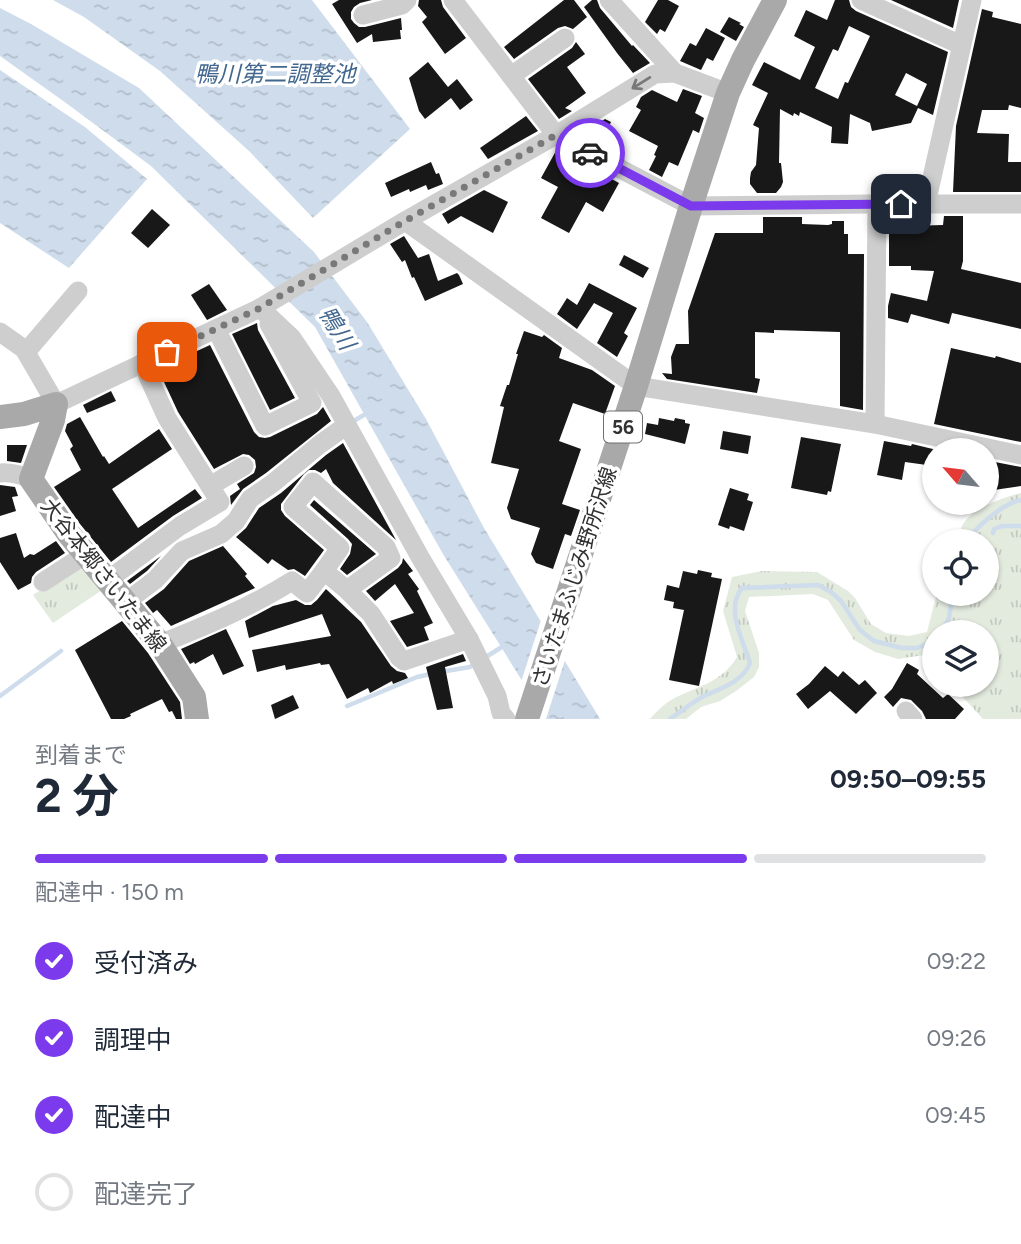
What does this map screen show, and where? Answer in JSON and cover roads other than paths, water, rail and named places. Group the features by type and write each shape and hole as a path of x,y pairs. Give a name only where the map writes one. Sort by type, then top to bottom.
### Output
{"main road":[{"name":"さいたまふじみ野所沢線","path":"527,719 728,93 775,0"},
{"path":"0,417 24,414 56,404"},
{"name":"大谷本郷さいたま線","path":"56,404 53,420 31,479 68,533 160,644 194,697 197,719"}],"street":[{"path":"363,15 402,5 407,0"},
{"path":"453,0 556,135 691,206 1021,204"},
{"path":"608,0 675,73"},
{"path":"861,0 961,45"},
{"path":"926,204 972,0"},
{"path":"511,76 565,38"},
{"path":"0,332 24,349 56,404 263,306 655,74 675,73 728,93"},
{"path":"875,424 877,204"},
{"path":"405,221 636,386 875,424 1021,455"},
{"path":"26,352 78,290"},
{"path":"216,329 265,426 312,403 263,306"},
{"path":"263,306 292,338 331,396 419,557 469,639 506,719"},
{"path":"108,580 180,526 220,502 167,418 142,363"},
{"path":"126,602 155,580 182,551 220,534 236,521 250,499 347,425"},
{"path":"295,465 386,547 391,558 347,590"},
{"path":"210,486 244,466"},
{"path":"0,473 22,475 31,479"},
{"path":"160,644 210,624 292,581 307,593 340,548 293,507 313,482"},
{"path":"43,583 86,554"},
{"path":"324,571 371,614 404,661 469,639"}],"water":[{"name":"鴨川第二調整池","path":"53,0 312,0 410,129 313,218 249,151 160,71 84,17"},
{"name":"鴨川","path":"0,8 139,88 314,252 367,322 426,419 484,528 600,719 546,719 443,554 315,327 151,166 0,56"},
{"path":"0,70 85,127 147,179 69,268 0,223"}],"waterway":[{"path":"352,422 369,412"},
{"path":"977,529 991,516 1021,500"},
{"path":"994,529 1021,526"},
{"path":"670,719 698,699 736,680 750,663 735,615 737,596 742,588 818,585 841,601 860,630 874,641 902,648 922,646"},
{"path":"948,620 951,606"},
{"path":"486,657 505,645"},
{"path":"0,696 61,651"},
{"path":"440,672 470,667 475,663"},
{"path":"347,706 417,677 431,674"}]}
